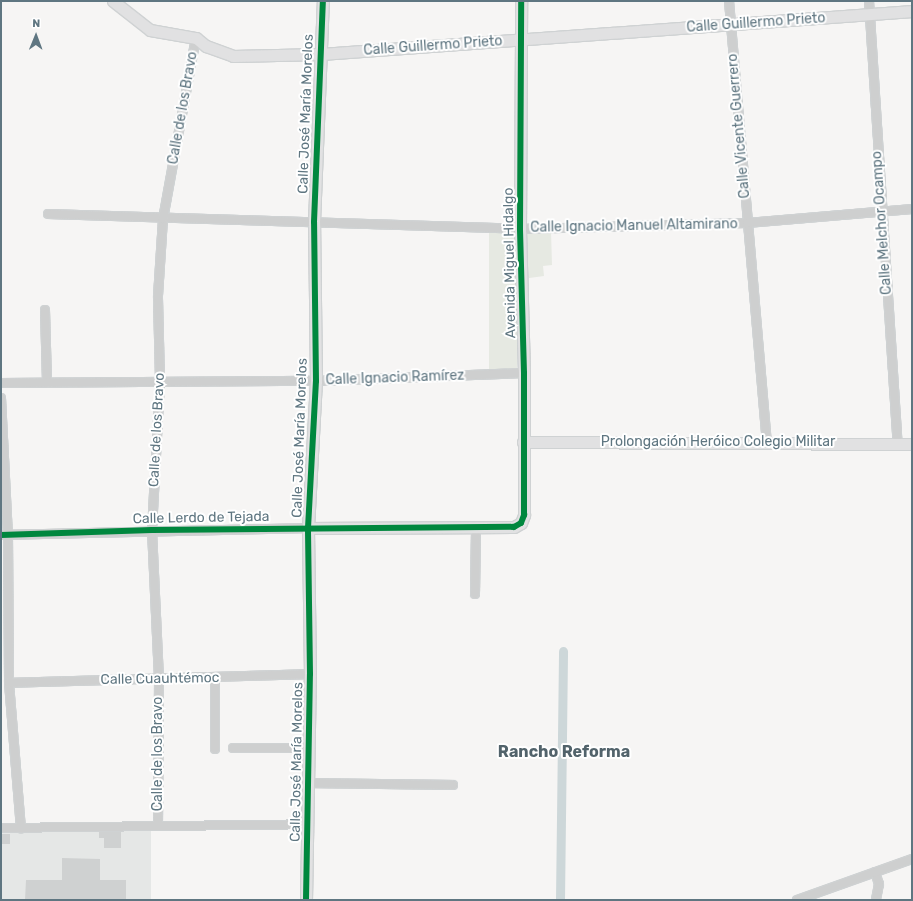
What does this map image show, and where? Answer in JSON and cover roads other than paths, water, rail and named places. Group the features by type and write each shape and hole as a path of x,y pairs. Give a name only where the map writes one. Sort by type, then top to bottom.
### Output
{"street":[{"name":"Calle Guillermo Prieto","path":"113,1 150,30 196,38 206,46 233,56 321,54 522,39 731,26 912,11"},
{"name":"Calle José María Morelos","path":"306,900 310,674 308,528 316,381 314,222 323,1"},
{"name":"Avenida Miguel Hidalgo","path":"521,1 520,228 524,373 524,515 521,523"},
{"name":"Calle Vicente Guerrero","path":"729,1 767,442"},
{"name":"Calle Melchor Ocampo","path":"869,1 881,212 898,444"},
{"name":"Calle de los Bravo","path":"158,826 159,679 152,530 160,380 158,296 163,219 196,38"},
{"name":"Calle Ignacio Manuel Altamirano","path":"48,214 163,219 520,228 747,223 912,209"},
{"path":"46,310 47,382"},
{"name":"Calle Ignacio Ramírez","path":"1,383 160,380 316,381 524,373"},
{"path":"1,398 9,683 21,829"},
{"name":"Prolongación Heróico Colegio Militar","path":"523,442 767,442 912,444"},
{"name":"Calle Lerdo de Tejada","path":"5,535 152,530 514,527 521,523"},
{"path":"474,594 476,527"},
{"name":"Calle Cuauhtémoc","path":"9,683 310,674"},
{"path":"215,678 215,749"},
{"path":"233,748 309,748"},
{"path":"308,783 453,785"},
{"path":"1,828 21,829 307,824"},
{"path":"797,900 912,859"},
{"path":"875,872 879,884 876,900"}],"waterway":[{"path":"560,900 563,651"}],"district":[{"name":"Rancho Reforma","path":"564,752"}]}
